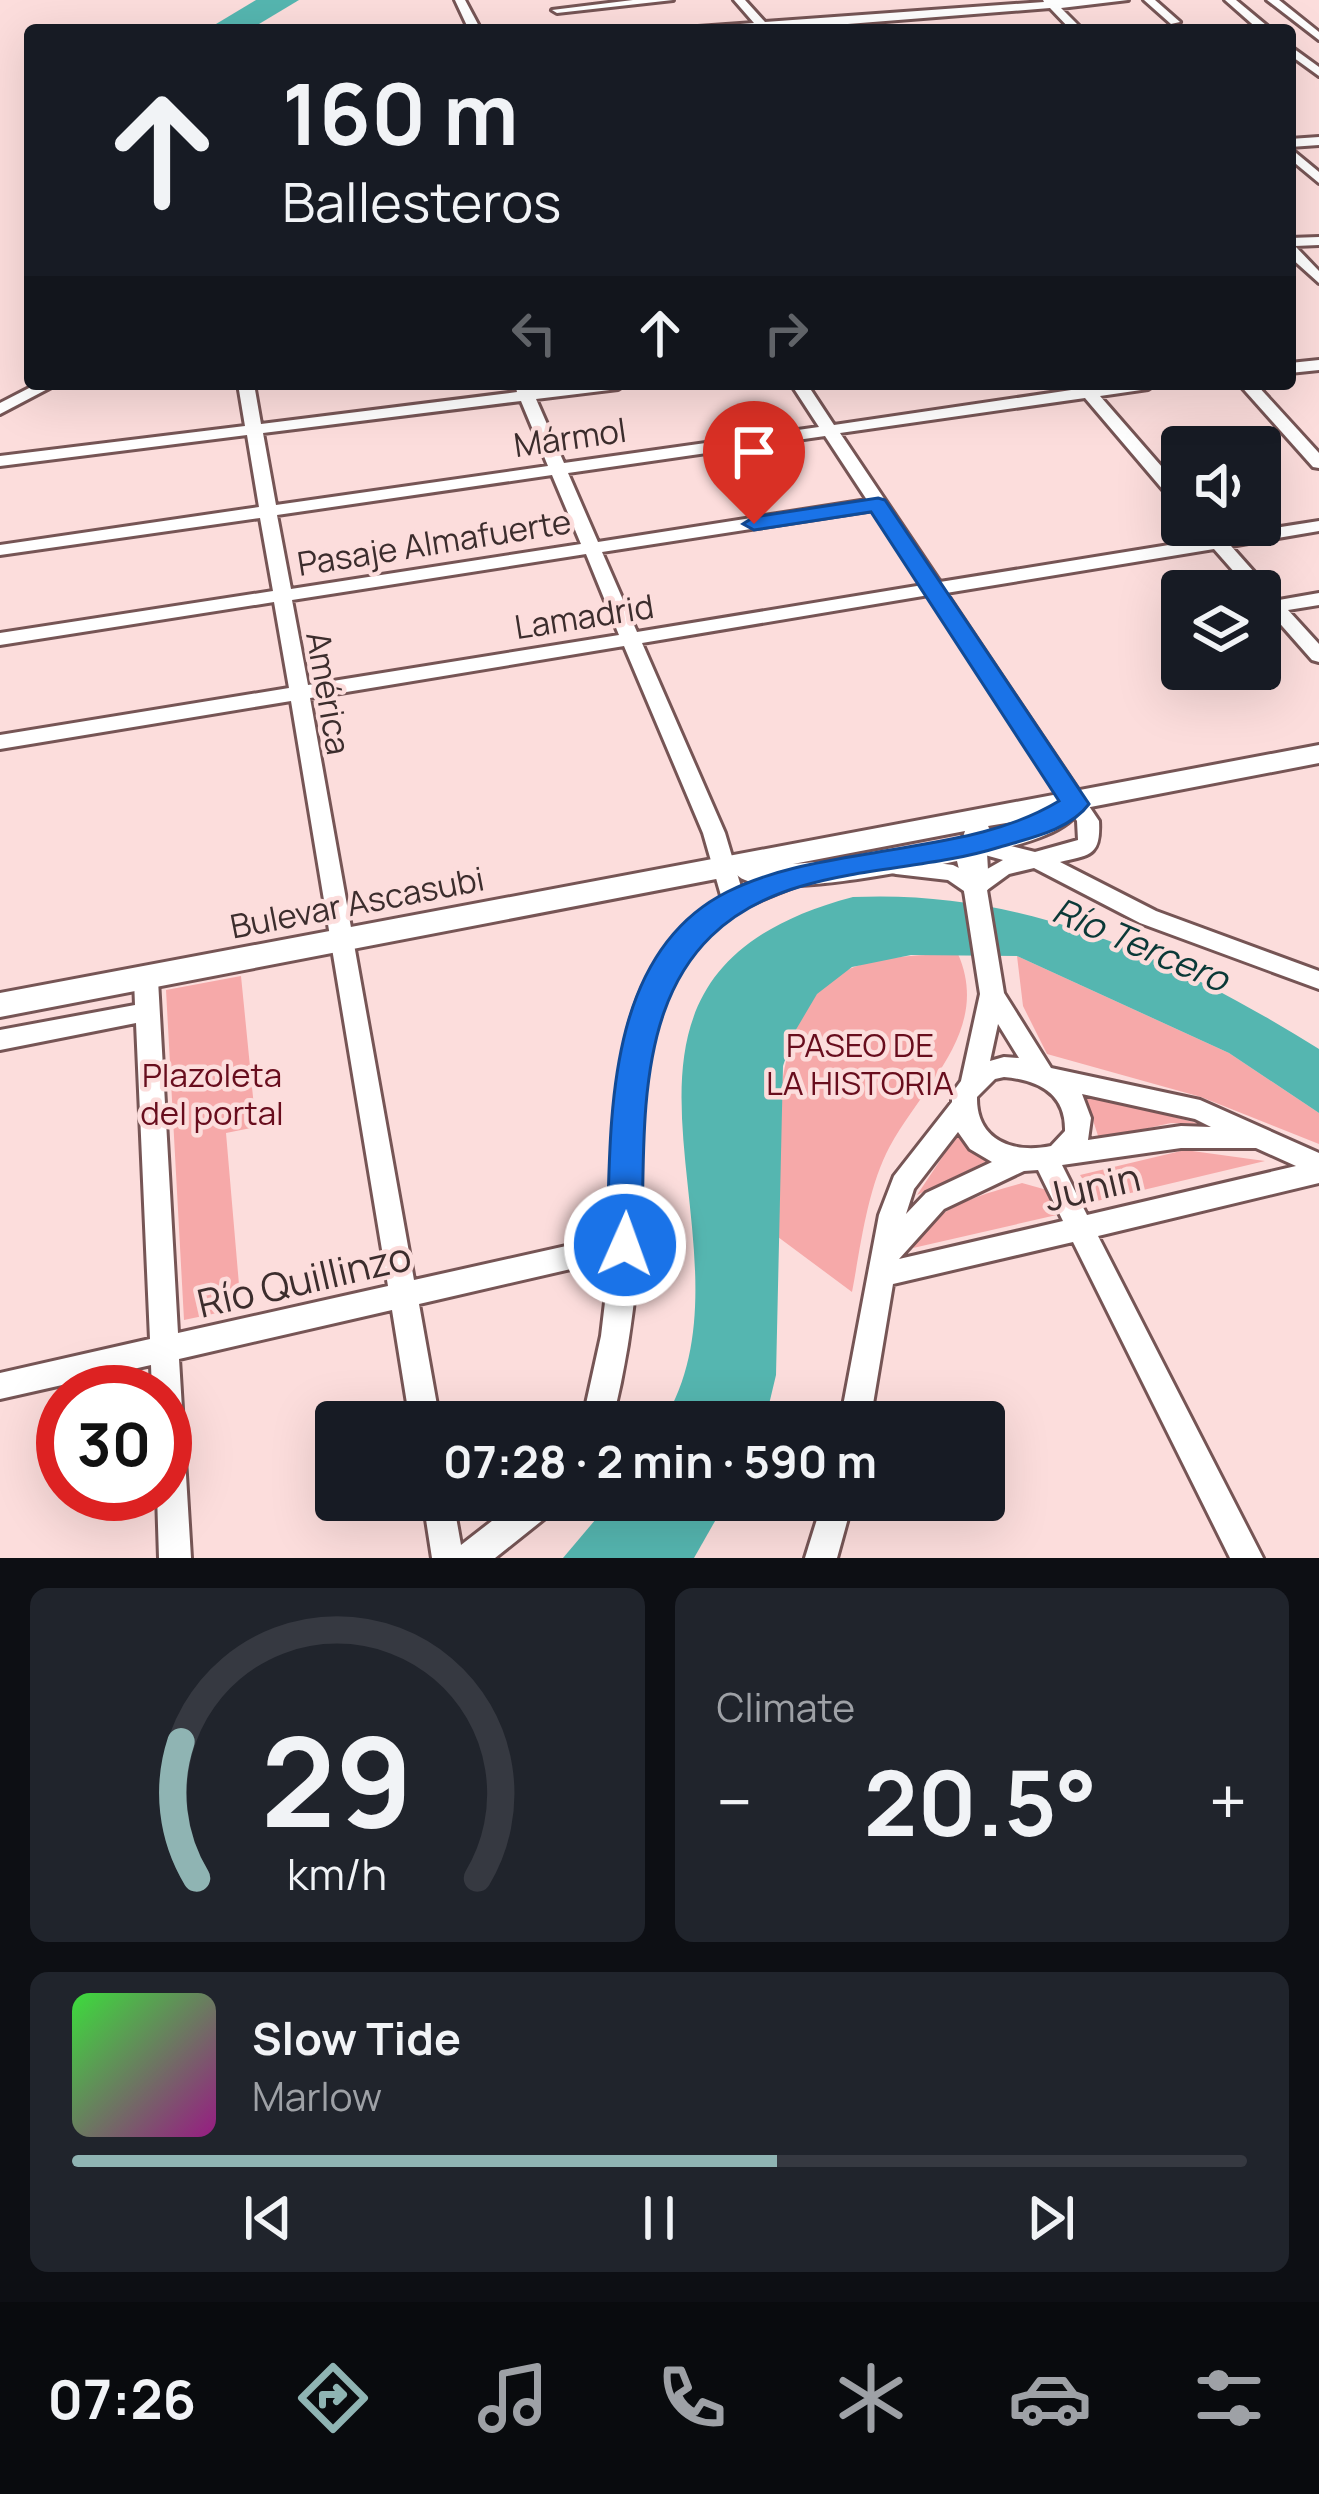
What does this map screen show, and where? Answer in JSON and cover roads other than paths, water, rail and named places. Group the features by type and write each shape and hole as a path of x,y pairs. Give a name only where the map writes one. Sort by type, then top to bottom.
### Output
{"main road":[{"path":"975,886 974,845 983,827 1034,807 1075,804 1319,754"},
{"path":"727,869 798,876 881,865 1040,825 1075,804"},
{"name":"Bulevar Ascasubi","path":"0,1005 1034,807"}],"street":[{"path":"553,5 668,0"},
{"path":"739,0 760,24"},
{"path":"893,0 907,8"},
{"path":"786,24 907,8 1123,0"},
{"path":"1149,0 1174,22"},
{"path":"1230,0 1260,24"},
{"path":"1272,0 1319,37"},
{"path":"1050,2 1071,24"},
{"path":"1296,60 1319,58"},
{"path":"1296,60 1319,73"},
{"path":"1296,150 1319,179"},
{"path":"1296,252 1319,279"},
{"path":"0,409 37,390"},
{"name":"América","path":"247,390 421,1401"},
{"path":"0,461 524,390 727,869 734,901"},
{"path":"803,390 1088,821 1089,842 1072,854 1002,868 975,886"},
{"name":"Mármol","path":"0,550 1072,390"},
{"path":"1087,390 1161,477"},
{"path":"1252,390 1319,463"},
{"path":"1267,390 1319,447"},
{"name":"Pasaje Almafuerte","path":"0,639 878,505"},
{"name":"Lamadrid","path":"1281,528 1319,526"},
{"name":"Lamadrid","path":"0,742 932,589 1161,543"},
{"path":"1221,546 1242,570"},
{"path":"1281,605 1319,599"},
{"path":"1281,613 1319,656"},
{"path":"974,845 1039,861 1148,916 1319,980"},
{"path":"881,865 953,873 975,886"},
{"path":"603,1401 616,1354 625,1245 629,1084 641,1027 679,946 734,901 798,876"},
{"path":"859,1401 903,1184 962,1108 973,1081 992,994 975,886"},
{"path":"146,980 175,1558"},
{"path":"962,1108 965,1122 986,1147 1042,1159 1078,1134 1076,1103 1046,1075 992,994"},
{"path":"0,1040 147,1012"},
{"path":"973,1081 1004,1067 1181,1104 1319,1168"},
{"path":"885,1264 935,1201 1042,1159 1181,1137 1265,1139"},
{"path":"1042,1159 1082,1228 1247,1558"},
{"name":"Junin","path":"885,1264 1082,1228 1319,1168"},
{"name":"Río Quillinzo","path":"0,1386 625,1245"},
{"path":"442,1521 448,1558"},
{"path":"470,1558 517,1521"},
{"path":"821,1558 832,1521"}],"water":[{"path":"256,0 299,0 259,24 216,24"},
{"path":"853,897 979,905 1097,936 1209,986 1319,1049 1319,1113 1229,1053 1017,956 911,955 852,967 817,994 794,1033 783,1066 776,1375 769,1401 671,1401 690,1351 695,1276 682,1123 685,1052 707,988 760,936"},
{"path":"594,1521 715,1521 694,1558 563,1558"}],"water label":[{"name":"Río Tercero","path":"1141,944"}],"park label":[{"name":"PASEO DE LA HISTORIA","path":"860,1063"},
{"name":"Plazoleta del portal","path":"212,1093"}]}
